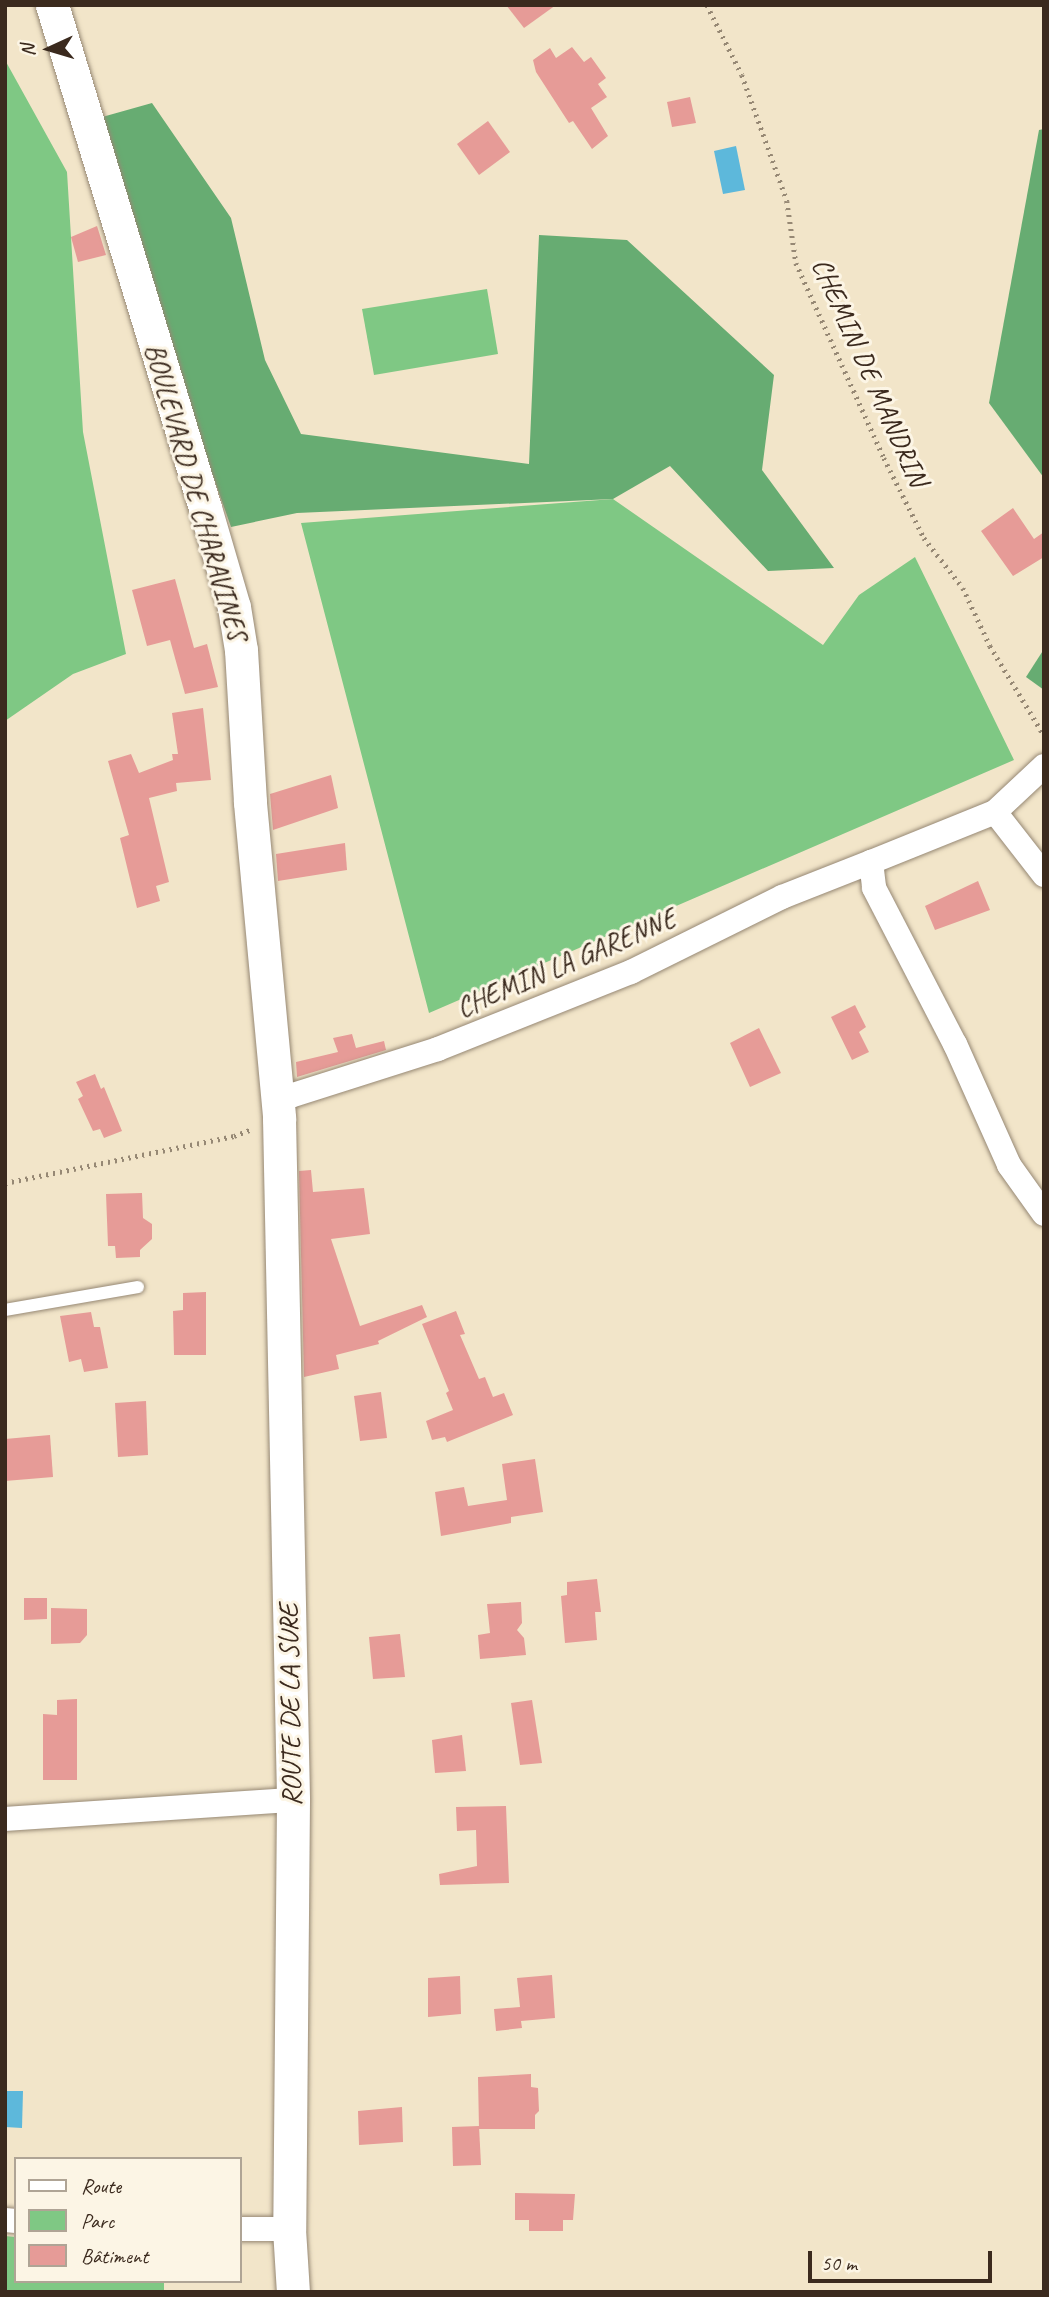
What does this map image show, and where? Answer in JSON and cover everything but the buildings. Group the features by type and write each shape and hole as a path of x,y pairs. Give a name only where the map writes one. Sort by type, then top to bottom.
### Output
{"main road":[{"name":"BOULEVARD DE CHARAVINES","path":"52,5 233,607 246,696 250,803 277,1108"},
{"name":"ROUTE DE LA SURE","path":"277,1108 293,1800 289,2230 293,2292"}],"street":[{"name":"CHEMIN LA GARENNE","path":"277,1108 290,1096 438,1049 631,972 782,897 995,812 1044,766"},
{"path":"995,812 1044,875"},
{"path":"871,862 874,888 955,1044 1009,1166 1044,1214"},
{"path":"5,1819 293,1800"},
{"path":"242,2229 289,2230"}],"lane":[{"path":"5,1310 138,1287"}],"path":[{"name":"CHEMIN DE MANDRIN","path":"707,5 743,75 787,201 796,263 884,458 924,538 963,588 990,646 1044,735"},
{"path":"5,1183 234,1136 277,1108"}],"green space":[{"path":"5,60 67,172 83,432 126,654 73,674 5,721"},
{"path":"152,103 231,218 265,360 301,434 529,464 539,235 627,240 774,375 762,470 834,568 768,571 670,466 613,499 297,513 231,527 88,121"},
{"path":"1044,129 1044,478 989,403 1039,130"},
{"path":"487,289 498,354 374,375 362,309"},
{"path":"613,499 823,645 859,595 915,557 1014,760 429,1013 301,523"},
{"path":"1044,649 1044,690 1026,677"},
{"path":"5,2236 14,2237 14,2283 164,2283 164,2292 5,2292"}],"water":[{"path":"736,146 745,190 723,194 714,151"},
{"path":"7,2091 23,2091 22,2128 5,2127"}]}
